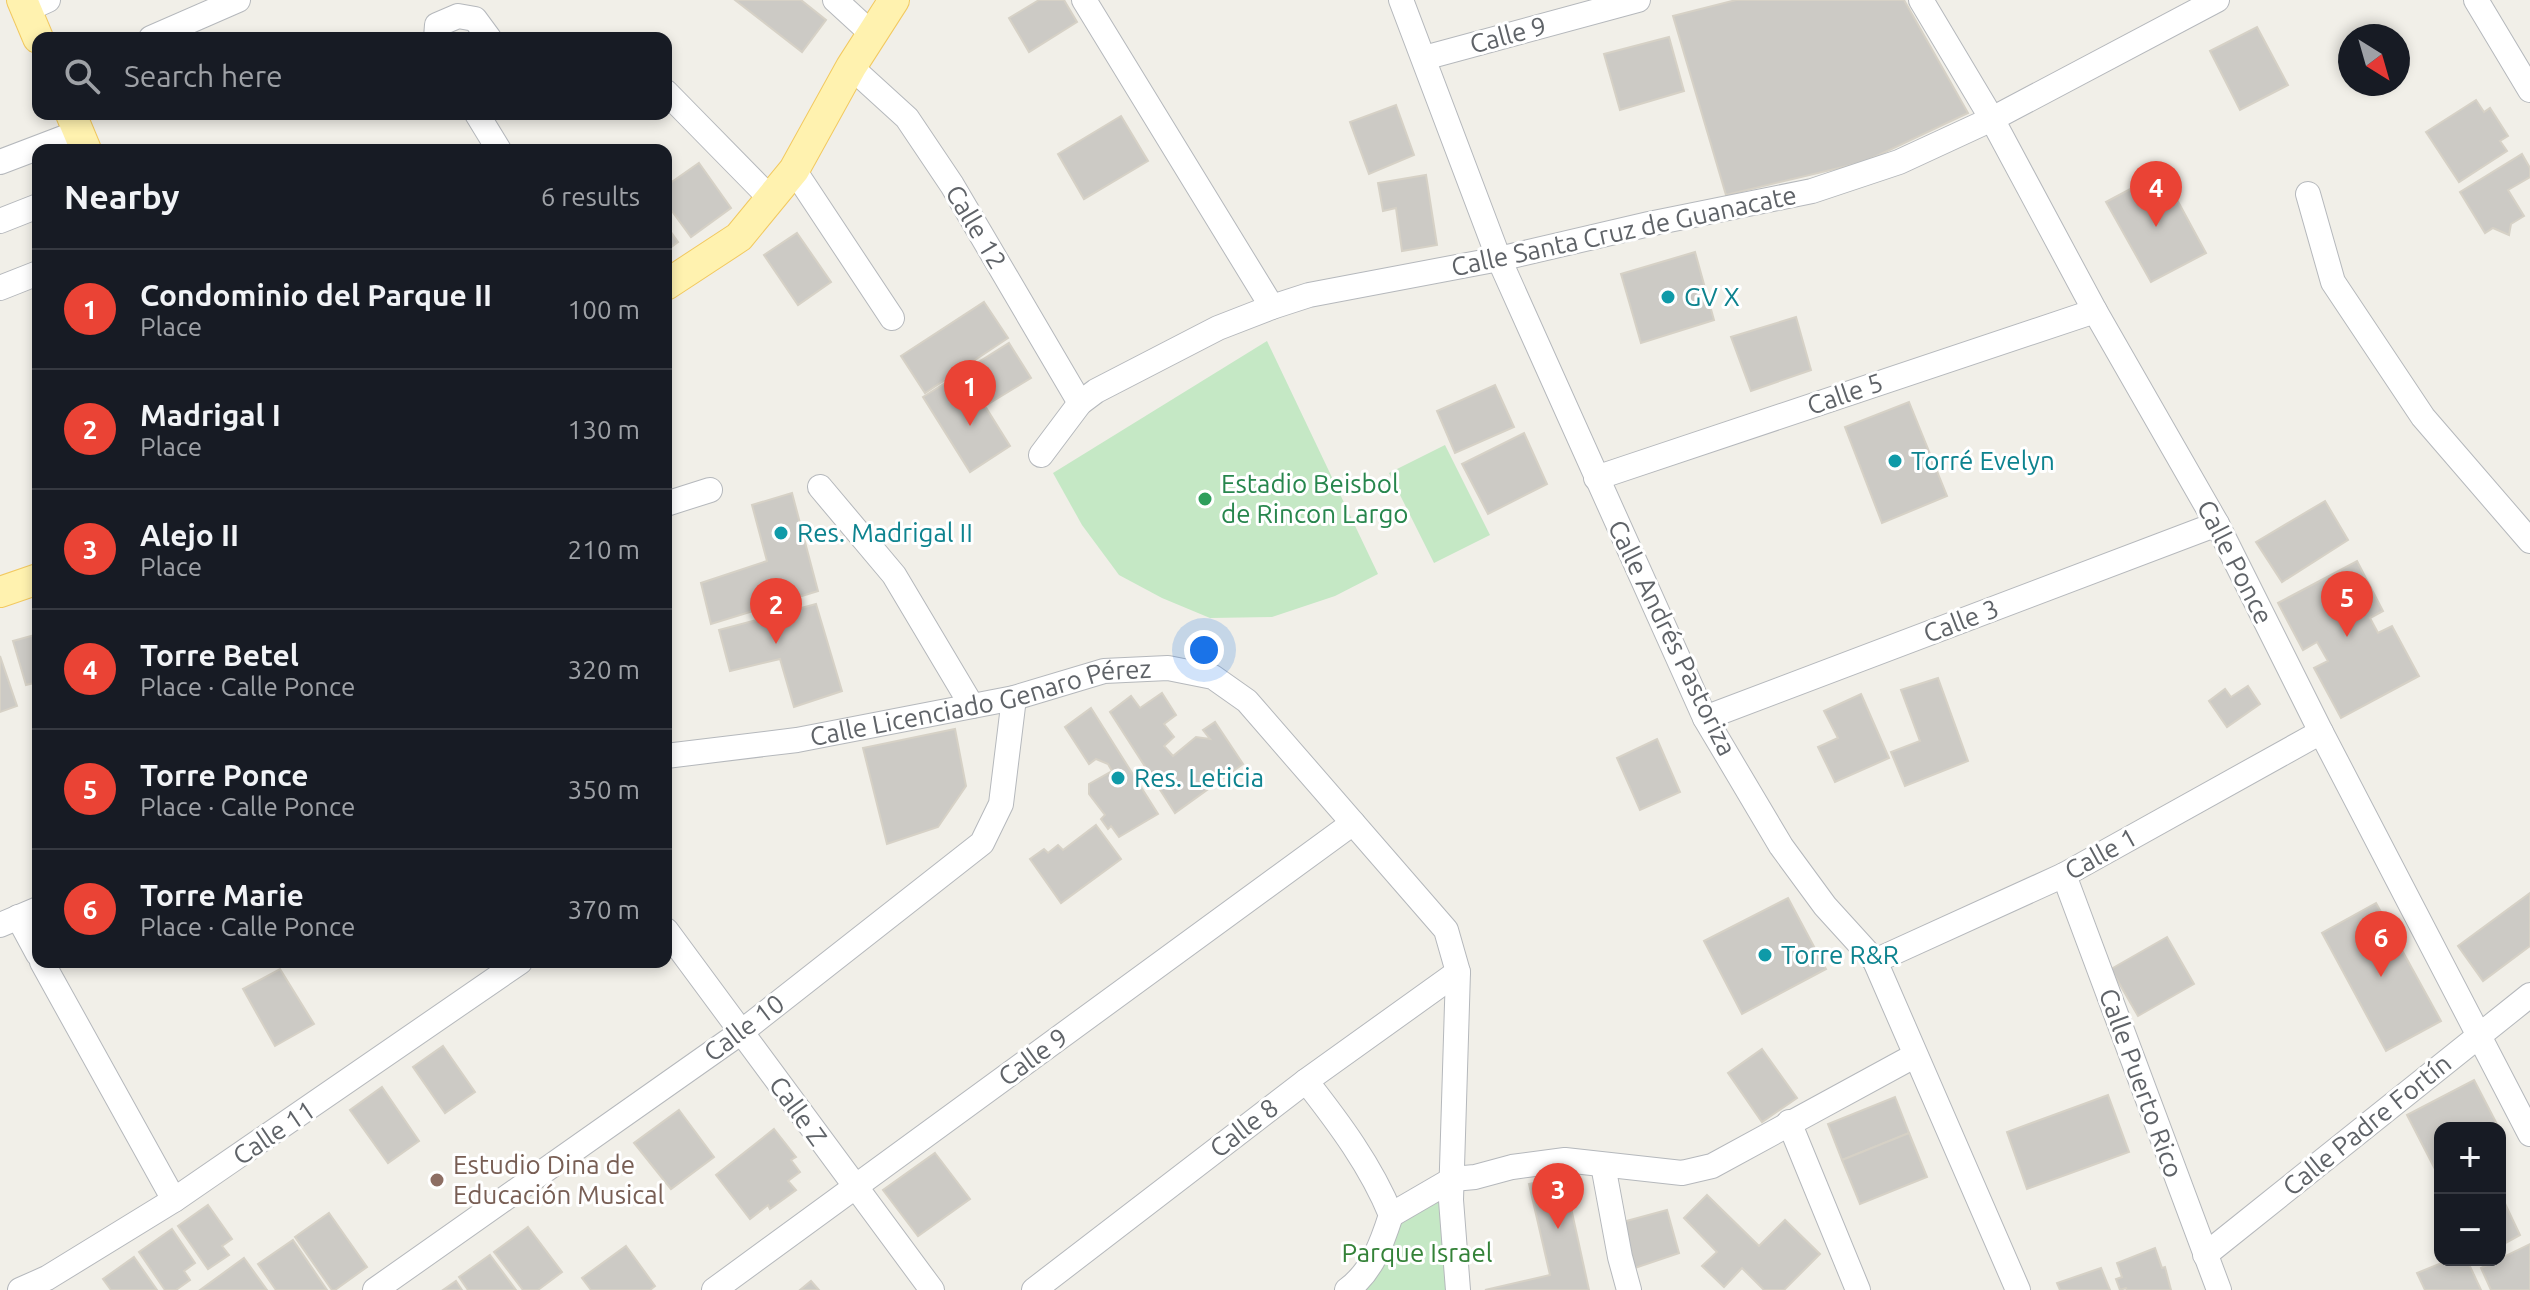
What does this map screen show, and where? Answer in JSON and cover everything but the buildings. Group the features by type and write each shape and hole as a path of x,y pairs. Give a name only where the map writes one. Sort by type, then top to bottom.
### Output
{"main road":[{"path":"672,281 739,237 794,170 871,33 894,0"},
{"path":"32,3 37,32"},
{"path":"0,592 32,581"}],"street":[{"path":"165,32 238,0"},
{"path":"835,0 871,33"},
{"path":"1084,0 1272,307"},
{"name":"Calle Andrés Pastoriza","path":"1401,0 1499,259 1705,718 1781,846 1825,906 1875,961 2018,1290"},
{"name":"Calle 9","path":"1424,58 1638,0"},
{"name":"Calle Ponce","path":"1921,0 1992,119 2095,311 2217,524 2321,732 2530,1134"},
{"name":"Calle Santa Cruz de Guanacate","path":"1041,455 1080,403 1096,391 1218,328 1272,307 1309,295 1499,259 1812,191 1899,162 1992,119 2217,0"},
{"path":"2476,0 2530,90"},
{"path":"436,32 437,25 458,16 475,19 485,32"},
{"name":"Calle 12","path":"851,67 907,118 952,185 1080,403"},
{"path":"672,98 771,199"},
{"path":"481,120 495,144"},
{"path":"47,144 78,132"},
{"path":"0,162 32,150"},
{"path":"794,170 892,318"},
{"path":"2308,194 2333,282 2423,417 2530,541"},
{"path":"0,221 32,208"},
{"path":"0,288 32,275"},
{"name":"Calle 5","path":"1596,478 2095,311"},
{"path":"820,487 894,575 972,706"},
{"path":"672,502 710,490"},
{"name":"Calle 3","path":"1705,718 2217,524"},
{"name":"Calle Licenciado Genaro Pérez","path":"672,755 797,740 1014,698 1104,671 1168,668 1213,677 1247,701 1446,930 1458,972 1451,1200 1458,1290"},
{"name":"Calle 10","path":"375,1290 740,1033 982,843 1001,804 1014,698"},
{"name":"Calle 1","path":"1875,961 2064,875 2321,732"},
{"name":"Calle 9","path":"714,1290 1353,823"},
{"name":"Calle Puerto Rico","path":"2064,875 2219,1290"},
{"path":"19,917 32,942"},
{"name":"Calle Z","path":"672,938 932,1290"},
{"path":"45,968 174,1200"},
{"name":"Calle 11","path":"20,1290 47,1278 174,1200 511,968"},
{"name":"Calle 8","path":"1034,1290 1306,1081 1458,972"},
{"name":"Calle Padre Fortín","path":"2205,1255 2530,995"},
{"path":"1391,1215 1453,1179 1475,1177 1512,1167 1565,1160 1682,1173 1712,1166 1914,1056"},
{"path":"1306,1081 1339,1124 1379,1186 1391,1215 1382,1244 1370,1265 1347,1290"},
{"path":"1789,1122 1858,1290"},
{"path":"1603,1165 1629,1290"}],"green space":[{"name":"Estadio Beisbol de Rincon Largo","path":"1267,341 1378,574 1335,596 1272,617 1210,618 1162,598 1119,575 1082,525 1053,473"},
{"path":"1445,445 1490,535 1434,563 1389,473"},
{"name":"Parque Israel","path":"1453,1179 1458,1290 1347,1290 1391,1215"}],"place":[{"name":"Torre Betel","path":"2156,227"},
{"name":"GV X","path":"1668,297"},
{"name":"Condominio del Parque II","path":"970,426"},
{"name":"Torré Evelyn","path":"1895,461"},
{"name":"Estadio Beisbol de Rincon Largo","path":"1205,499"},
{"name":"Res. Madrigal II","path":"781,533"},
{"name":"Torre Ponce","path":"2347,637"},
{"name":"Madrigal I","path":"776,644"},
{"name":"Res. Leticia","path":"1118,778"},
{"name":"Torre R&R","path":"1765,955"},
{"name":"Torre Marie","path":"2381,977"},
{"name":"Estudio Dina de Educación Musical","path":"437,1180"},
{"name":"Alejo II","path":"1558,1229"}]}
